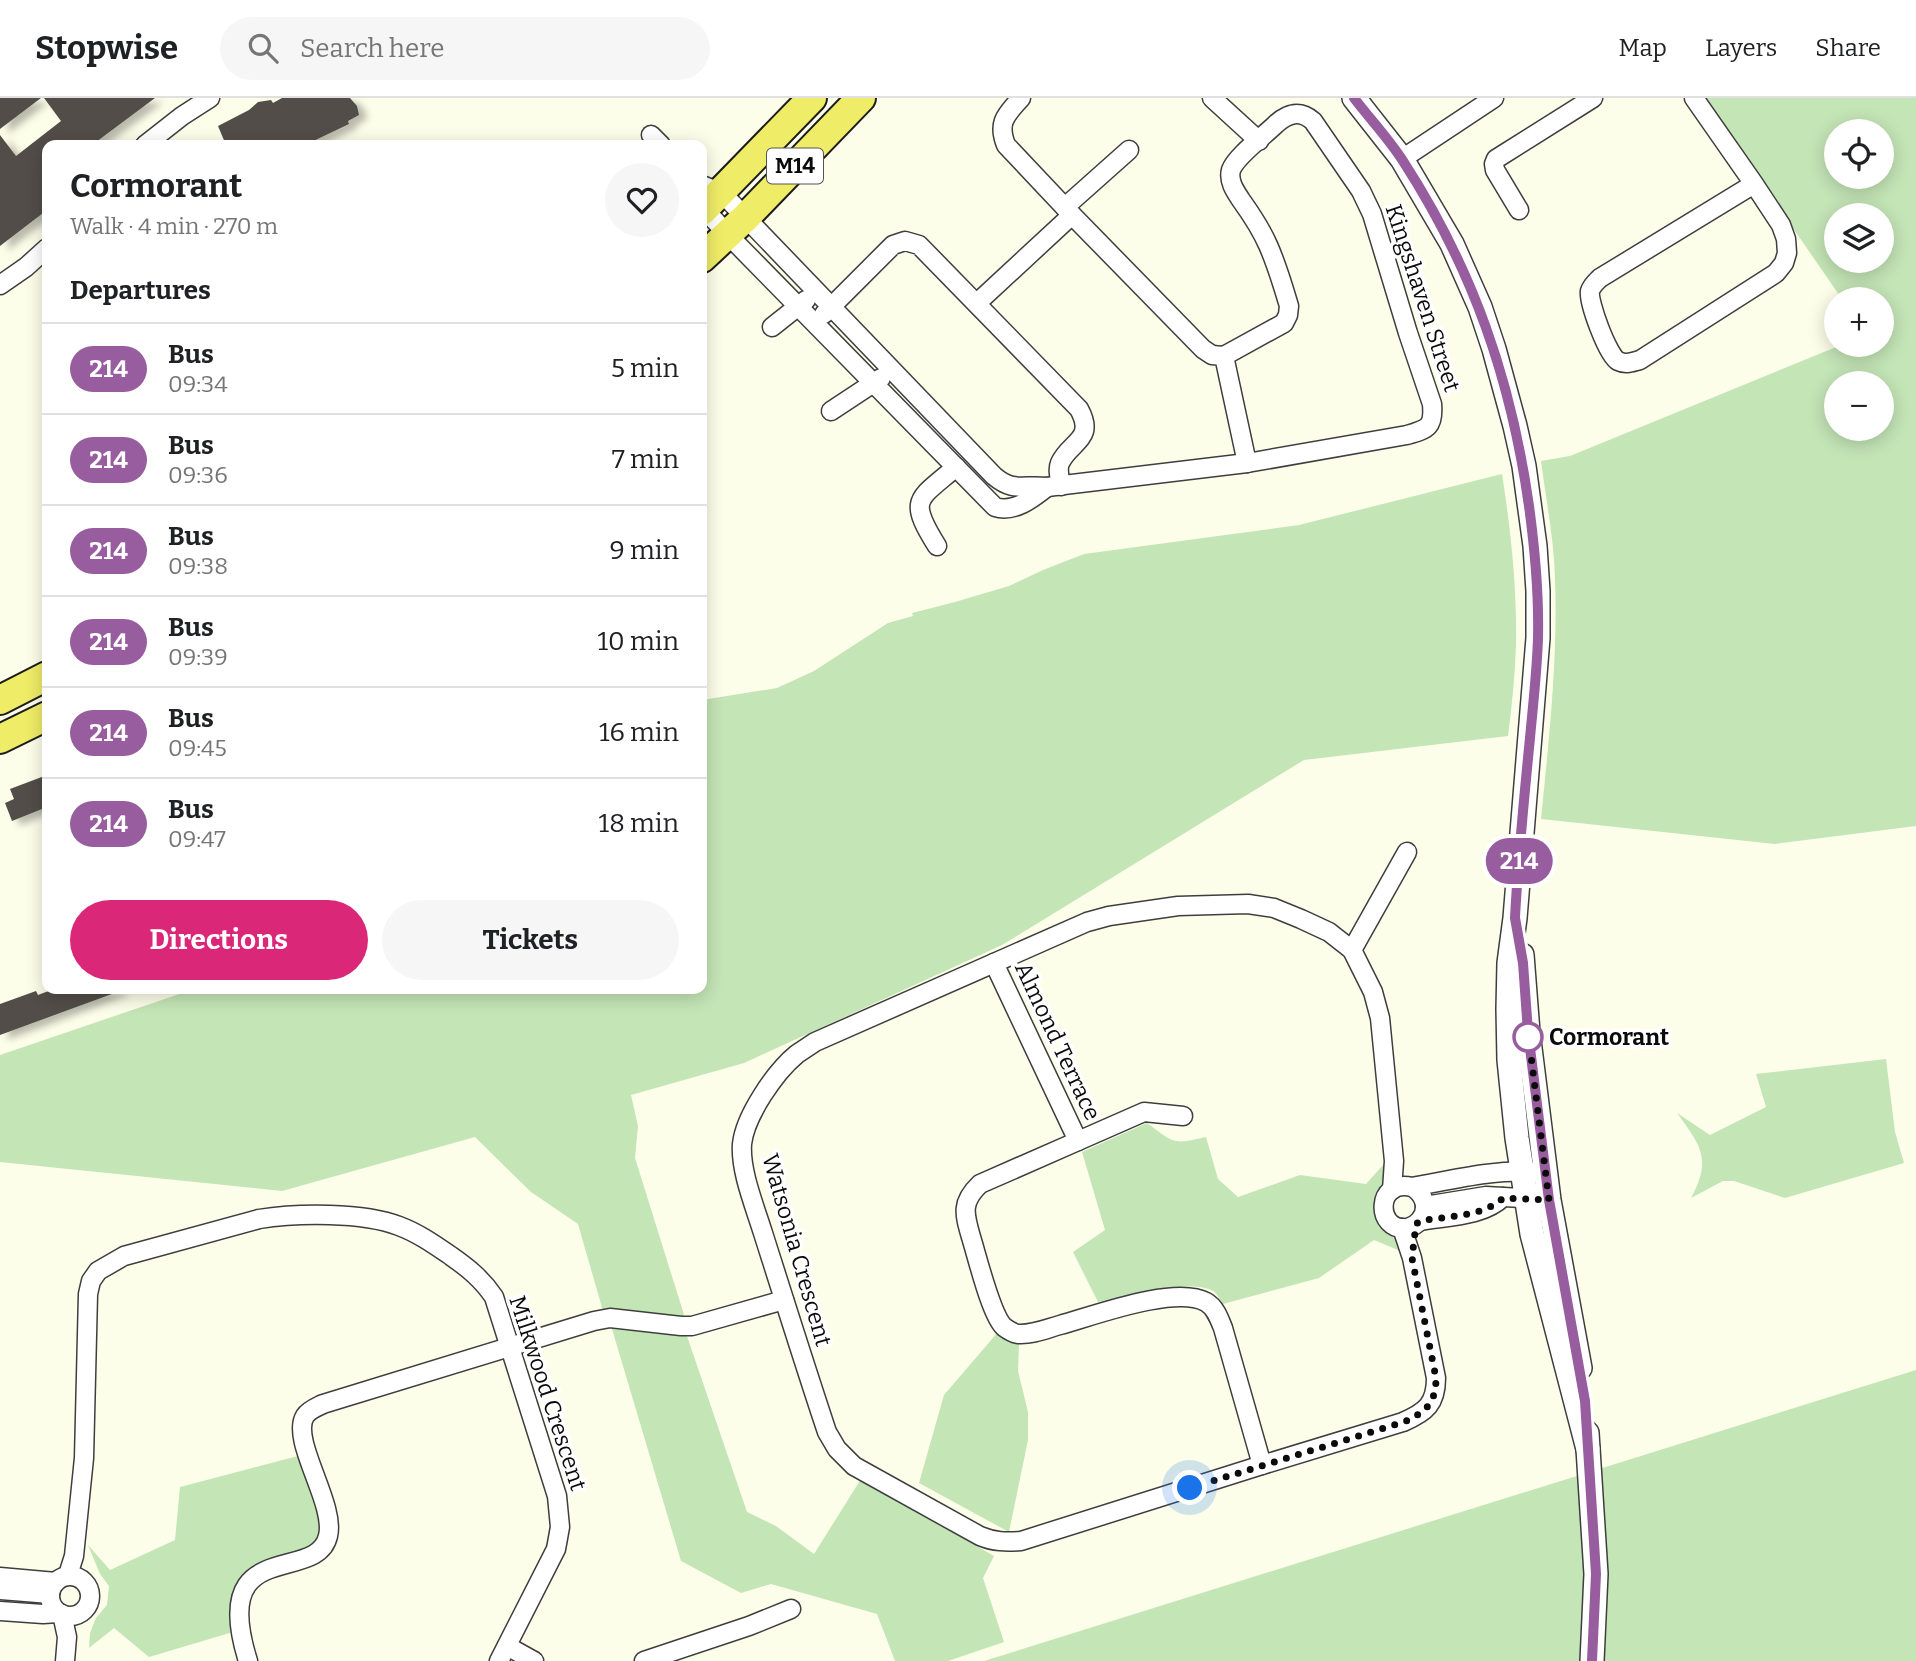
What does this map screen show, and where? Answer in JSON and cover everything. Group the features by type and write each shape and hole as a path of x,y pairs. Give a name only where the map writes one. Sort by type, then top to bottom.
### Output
{"main road":[{"name":"M14","path":"707,198 812,98"},
{"name":"M14","path":"707,253 861,98"},
{"path":"0,700 42,679"},
{"path":"0,739 42,718"}],"street":[{"path":"151,140 210,98"},
{"path":"1021,98 1005,116 1002,136 1006,145 1203,349 1212,355 1224,356 1247,463"},
{"path":"1212,98 1259,141"},
{"path":"1354,98 1402,159 1452,244 1480,307 1498,362 1524,466 1535,546 1538,638 1515,918 1523,963 1534,1172 1538,1199 1580,1366 1585,1401 1596,1574 1592,1661"},
{"path":"1402,159 1494,98"},
{"path":"1519,210 1495,170 1496,159 1593,98"},
{"path":"1693,98 1754,184 1781,225 1786,239 1787,253 1784,263 1776,273 1640,360 1620,362 1613,357 1594,310 1590,295 1591,286 1754,184"},
{"name":"Kingshaven Street","path":"707,200 817,290 1003,484 1021,487 1054,486 1247,463 1424,430 1433,415 1432,404 1372,214 1361,191 1313,121 1306,115 1290,114 1282,119 1233,166 1230,174 1231,182 1268,245 1289,306 1284,323 1224,356"},
{"path":"977,303 1129,150"},
{"name":"Kingshaven Street","path":"737,226 798,307 995,506 1002,509 1019,505 1054,486"},
{"path":"814,324 883,253 905,241 919,245 1079,409 1084,425 1083,432 1080,440 1060,464 1054,486"},
{"path":"0,285 42,253"},
{"path":"772,327 817,290"},
{"path":"831,411 874,385 892,369"},
{"path":"937,546 921,518 920,499 956,467"},
{"path":"1352,950 1407,852"},
{"name":"Watsonia Crescent","path":"1404,1188 1394,1161 1380,1018 1373,992 1352,950 1329,932 1274,908 1248,904 1178,906 1087,922 815,1042 796,1054 764,1093 746,1127 742,1145 743,1164 784,1300 827,1432 837,1449 854,1466 992,1541 1021,1541 1404,1422 1422,1413 1436,1392 1436,1378 1412,1258 1416,1220"},
{"name":"Almond Terrace","path":"994,963 1078,1141"},
{"name":"Almond Terrace","path":"1183,1116 1144,1112 980,1184 970,1194 965,1210 970,1234 994,1311 1002,1325 1014,1334 1031,1334 1129,1305 1169,1297 1191,1297 1206,1302 1216,1311 1223,1328 1262,1465"},
{"path":"1534,1172 1466,1177 1404,1188 1385,1199 1384,1212 1390,1223 1416,1220 1486,1196 1538,1199"},
{"path":"1404,1188 1422,1196 1416,1220"},
{"name":"Milkwood Crescent","path":"64,1582 74,1556 86,1431 88,1294 91,1281 98,1271 124,1256 259,1219 278,1216 329,1216 384,1222 415,1234 473,1272 494,1297 557,1496 560,1527 556,1549 503,1653"},
{"path":"248,1661 240,1621 240,1603 246,1586 255,1576 310,1556 322,1548 328,1538 327,1511 302,1427 305,1417 312,1410 323,1404 509,1346 610,1318 692,1326 784,1300"},
{"path":"0,1577 87,1585 90,1593 90,1602 85,1610 66,1614 0,1611"},
{"path":"0,1590 64,1582"},
{"path":"64,1582 52,1605 66,1614"},
{"path":"644,1661 791,1609"},
{"path":"65,1661 66,1614"},
{"path":"503,1653 534,1661"}],"green space":[{"path":"1703,98 1916,98 1916,826 1775,844 1541,819 1552,699 1556,608 1553,549 1541,461 1570,456 1824,352 1824,357 1894,357 1894,287 1834,287 1824,273 1894,273 1894,203 1824,203 1824,273"},
{"path":"1502,474 1516,602 1514,679 1508,736 1304,760 1002,945 744,1063 631,1095 638,1126 635,1158 686,1321 603,1311 578,1224 531,1192 475,1137 282,1191 0,1162 0,1055 179,994 707,994 707,699 777,688 814,671 888,623 913,616 912,613 1009,586 1084,554 1299,525"},
{"path":"1886,1059 1895,1132 1904,1163 1785,1198 1734,1181 1723,1181 1691,1198 1701,1173 1701,1153 1677,1113 1710,1135 1766,1107 1756,1074"},
{"path":"1147,1123 1174,1140 1186,1141 1206,1137 1218,1179 1238,1197 1300,1175 1366,1184 1392,1155 1380,1215 1410,1255 1374,1240 1319,1278 1223,1304 1213,1291 1189,1287 1173,1287 1098,1302 1073,1252 1105,1230 1082,1152"},
{"path":"612,1329 687,1336 747,1512 776,1526 814,1554 861,1479 994,1556 983,1578 1004,1642 948,1661 895,1661 877,1614 771,1584 741,1593 681,1561"},
{"path":"998,1332 1019,1344 1018,1371 1028,1412 1028,1440 1009,1532 919,1483 944,1395"},
{"path":"1916,1370 1916,1661 984,1661"},
{"path":"298,1456 324,1535 319,1543 265,1562 250,1572 233,1632 149,1657 114,1628 89,1648 90,1633 96,1618 107,1605 109,1586 100,1574 88,1545 110,1570 175,1540 180,1487"}],"building":[{"path":"0,98 41,98 0,129"},
{"path":"44,98 155,98 99,140 42,140 42,214 0,246 0,135 16,156 61,121"},
{"path":"282,98 350,98 357,106 359,115 348,121 349,124 315,140 224,140 218,126 249,110 258,102 271,100 273,103"},
{"path":"42,777 42,809 12,821 5,803 14,799 10,789"},
{"path":"36,991 38,995 112,994 0,1035 0,1004"}],"bus line":[{"name":"214","path":"1354,98 1402,159 1452,244 1480,307 1494,349 1524,466 1535,546 1538,638 1515,918 1523,963 1528,1032 1549,1200 1585,1401 1596,1574 1592,1661"}],"place":[{"name":"Cormorant","path":"1528,1037"}],"route":[{"path":"1190,1488 1404,1422 1422,1413 1432,1401 1436,1392 1436,1378 1412,1258 1416,1224 1489,1208 1503,1198 1549,1200 1528,1032 1528,1037"}]}
